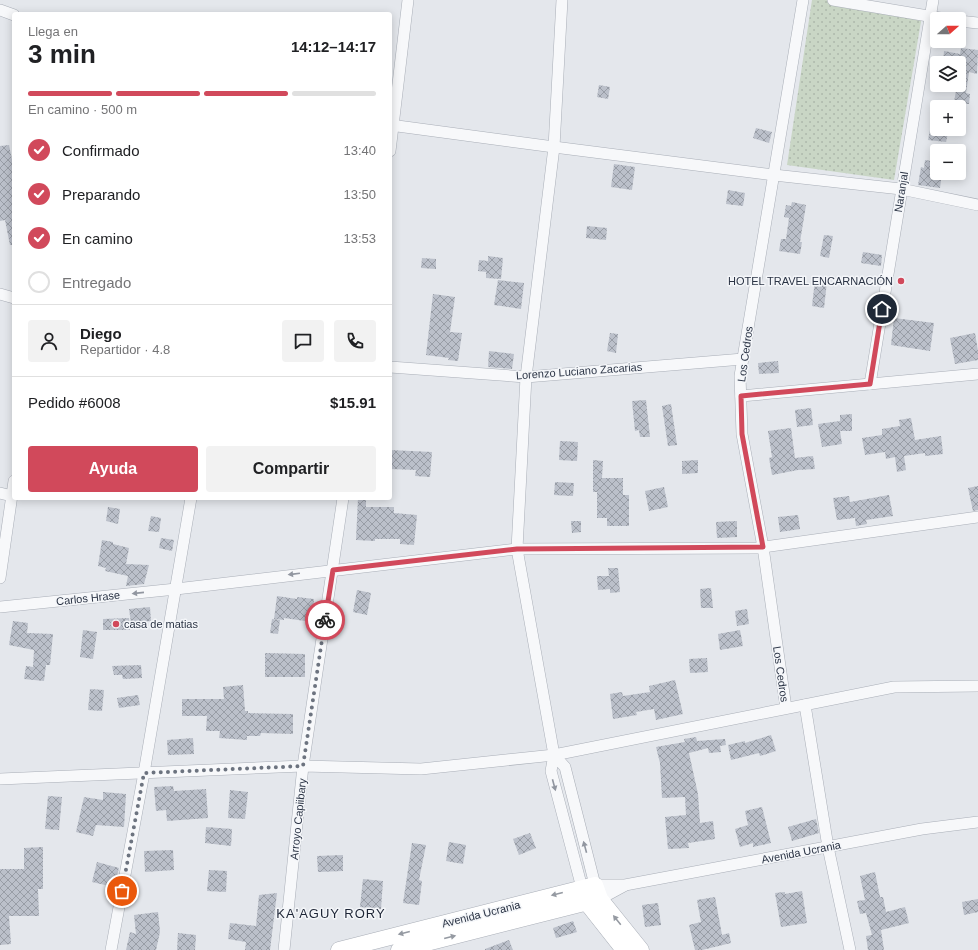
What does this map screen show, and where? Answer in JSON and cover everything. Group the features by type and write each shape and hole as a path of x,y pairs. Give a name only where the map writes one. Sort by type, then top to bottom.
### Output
{"main road":[{"name":"Avenida Ucrania","path":"399,950 428,940 591,894"},
{"path":"591,894 624,950"},
{"path":"591,894 641,950"},
{"name":"Avenida Ucrania","path":"339,950 428,940"}],"street":[{"path":"408,0 392,125 554,148 901,189 978,205"},
{"path":"562,0 554,148 526,377 517,549 554,754 551,771 591,894"},
{"name":"Los Cedros","path":"786,708 763,547 742,434 740,376 803,0"},
{"path":"833,0 930,17"},
{"name":"Naranjal","path":"931,12 933,0"},
{"path":"0,10 12,14"},
{"name":"Naranjal","path":"870,384 930,17"},
{"path":"966,22 978,23"},
{"path":"0,294 12,297"},
{"name":"Lorenzo Luciano Zacarias","path":"392,367 526,377 743,359"},
{"path":"741,396 978,374"},
{"path":"0,493 12,496 0,578"},
{"path":"111,950 144,773 191,500"},
{"name":"Arroyo Capiibary","path":"284,950 303,766 343,500"},
{"name":"Carlos Hrase","path":"0,607 176,589 517,549 763,547 978,517"},
{"path":"0,779 303,766 421,770 554,754 894,687 978,686"},
{"name":"Los Cedros","path":"805,705 828,846 850,950"},
{"name":"Avenida Ucrania","path":"591,894 625,885 828,846 922,829 978,822"}],"green space":[{"path":"812,0 842,0 923,10 894,180 787,165"}],"building":[{"path":"961,48 978,50 977,74 969,72 966,93 970,94 969,104 966,104 966,100 954,100 956,92 966,92 966,56 944,56 944,51 960,54"},
{"path":"599,85 610,87 608,99 597,97"},
{"path":"756,128 772,132 769,143 753,138"},
{"path":"930,130 930,136 947,136 946,142 928,140"},
{"path":"9,145 12,159 12,245 10,245 5,220 0,221 0,146"},
{"path":"925,160 930,161 930,180 941,180 940,188 918,185 921,167 924,168"},
{"path":"614,164 635,167 632,190 611,187"},
{"path":"728,190 745,193 743,206 726,204"},
{"path":"792,202 806,205 800,242 802,242 800,254 779,251 781,239 786,239 789,218 784,217 786,205 791,206"},
{"path":"587,226 607,228 606,240 586,238"},
{"path":"824,235 833,236 829,258 820,256"},
{"path":"863,252 882,255 881,266 861,263"},
{"path":"488,256 503,258 501,279 486,278 486,272 478,271 479,260 488,261"},
{"path":"422,258 436,259 436,269 421,268"},
{"path":"498,280 524,283 521,309 494,305"},
{"path":"815,280 827,282 824,308 812,306"},
{"path":"433,294 455,297 450,332 462,333 458,361 448,360 449,358 426,355"},
{"path":"894,318 934,323 930,351 891,345"},
{"path":"610,333 618,334 616,353 607,351"},
{"path":"975,333 978,360 955,364 950,338"},
{"path":"489,351 514,354 512,369 488,367"},
{"path":"778,361 779,373 759,374 758,363"},
{"path":"646,400 650,437 640,437 639,430 635,431 632,401"},
{"path":"671,404 677,445 668,446 662,406"},
{"path":"811,408 813,425 797,427 795,410"},
{"path":"852,414 852,431 840,431 842,444 822,447 818,424 840,421 840,415"},
{"path":"911,418 915,440 941,436 943,454 925,456 925,453 904,456 906,470 897,472 895,457 886,459 885,452 865,455 862,438 882,435 882,429 900,426 899,420"},
{"path":"791,428 795,458 813,456 815,469 798,470 772,475 769,458 772,457 768,431"},
{"path":"560,441 578,442 577,461 559,460"},
{"path":"392,450 432,452 430,477 415,476 416,470 392,469"},
{"path":"593,460 603,461 602,478 623,478 623,495 629,495 629,526 607,526 607,518 597,518 597,492 593,492"},
{"path":"698,460 698,473 682,474 682,461"},
{"path":"555,482 574,483 573,496 554,495"},
{"path":"978,486 978,510 973,511 968,488"},
{"path":"664,487 668,507 649,511 645,491"},
{"path":"889,495 893,516 866,520 867,524 856,526 855,518 837,520 833,498 849,496 850,502"},
{"path":"358,500 366,500 366,507 394,507 394,513 417,515 414,545 400,544 400,539 375,539 375,541 356,540"},
{"path":"108,507 120,509 118,524 106,521"},
{"path":"798,515 800,529 780,532 778,517"},
{"path":"151,516 161,518 159,532 148,531"},
{"path":"571,521 581,521 581,532 572,533"},
{"path":"737,521 737,537 717,538 716,522"},
{"path":"161,538 174,540 172,551 159,548"},
{"path":"102,540 113,542 113,544 129,548 126,564 149,565 144,584 126,586 128,576 105,571 106,568 98,566"},
{"path":"608,568 618,568 620,592 610,593 610,589 598,590 597,576 609,576"},
{"path":"711,588 713,608 701,608 700,589"},
{"path":"357,590 371,593 367,615 353,612"},
{"path":"277,596 297,599 297,597 314,599 312,622 284,618 284,620 274,619"},
{"path":"150,607 151,621 131,623 129,609"},
{"path":"747,609 749,624 737,626 735,611"},
{"name":"casa de matias","path":"129,618 130,630 103,630 103,619"},
{"path":"272,619 280,620 278,634 270,633"},
{"path":"13,621 28,623 27,633 53,634 50,665 46,665 44,681 24,679 26,666 33,667 34,650 9,645"},
{"path":"83,630 97,632 93,659 80,657"},
{"path":"740,630 743,646 720,650 718,634"},
{"path":"265,653 305,654 305,677 265,677"},
{"path":"707,658 708,672 690,673 689,659"},
{"path":"141,665 142,678 123,679 122,675 114,675 112,666"},
{"path":"675,680 683,714 656,720 654,709 636,712 637,715 613,719 610,694 622,692 623,696 650,692 649,686"},
{"path":"243,685 245,711 248,711 248,713 293,714 293,734 261,733 260,736 247,736 247,740 219,738 220,731 206,731 207,716 182,716 182,699 224,699 223,687"},
{"path":"90,689 104,690 102,711 88,710"},
{"path":"138,695 140,705 119,708 117,698"},
{"path":"771,735 776,751 760,756 759,753 731,760 728,745 745,741 745,743"},
{"path":"696,737 697,741 725,739 726,745 720,746 721,752 709,753 708,748 689,753 698,794 700,823 713,821 715,839 688,843 689,848 668,849 665,817 686,815 685,797 662,798 660,763 656,747 685,742 684,739"},
{"path":"193,738 194,754 168,755 167,740"},
{"path":"173,786 174,791 206,789 208,818 167,821 166,810 156,811 154,787"},
{"path":"230,790 248,792 245,819 228,818"},
{"path":"103,792 126,794 124,827 96,825 93,836 76,832 84,797 103,800"},
{"path":"48,796 62,797 59,830 45,829"},
{"path":"762,807 771,843 753,847 753,843 740,847 735,829 748,825 745,811"},
{"path":"816,819 819,833 792,841 788,827"},
{"path":"206,827 232,829 231,846 205,843"},
{"path":"530,833 536,848 519,855 513,839"},
{"path":"449,842 466,845 463,864 446,861"},
{"path":"412,843 426,845 419,880 422,881 419,905 403,903"},
{"path":"43,847 43,889 38,889 39,916 9,916 11,944 0,945 0,869 24,869 24,848"},
{"path":"173,850 174,870 145,872 144,851"},
{"path":"343,855 343,871 318,872 317,856"},
{"path":"97,862 119,868 114,887 92,882"},
{"path":"209,870 227,871 226,892 207,891"},
{"path":"875,872 880,897 883,897 886,912 905,907 909,923 881,930 884,950 868,950 866,936 872,935 866,913 860,914 857,901 865,900 860,876"},
{"path":"363,879 383,881 381,909 360,907"},
{"path":"802,891 807,923 781,927 775,893 785,892 785,894"},
{"path":"277,893 270,950 245,950 246,942 228,939 230,923 256,926 259,895"},
{"path":"715,897 722,935 729,933 731,943 702,950 695,950 689,925 701,922 697,900"},
{"path":"978,899 978,912 964,915 962,902"},
{"path":"658,903 661,925 645,927 642,905"},
{"path":"158,912 160,932 156,950 126,950 130,932 136,934 134,915"},
{"path":"573,921 577,932 556,938 553,928"},
{"path":"178,933 196,935 195,950 177,950"},
{"path":"509,940 513,950 485,950 485,949"}],"way so far":[{"path":"122,891 144,773 303,766 325,620"}],"place":[{"name":"HOTEL TRAVEL ENCARNACIÓN","path":"901,281"},
{"name":"casa de matias","path":"116,624"}],"district":[{"name":"KA'AGUY RORY","path":"331,913"}],"route":[{"path":"325,620 333,570 517,549 763,547 742,434 741,396 870,384 882,309"}]}
